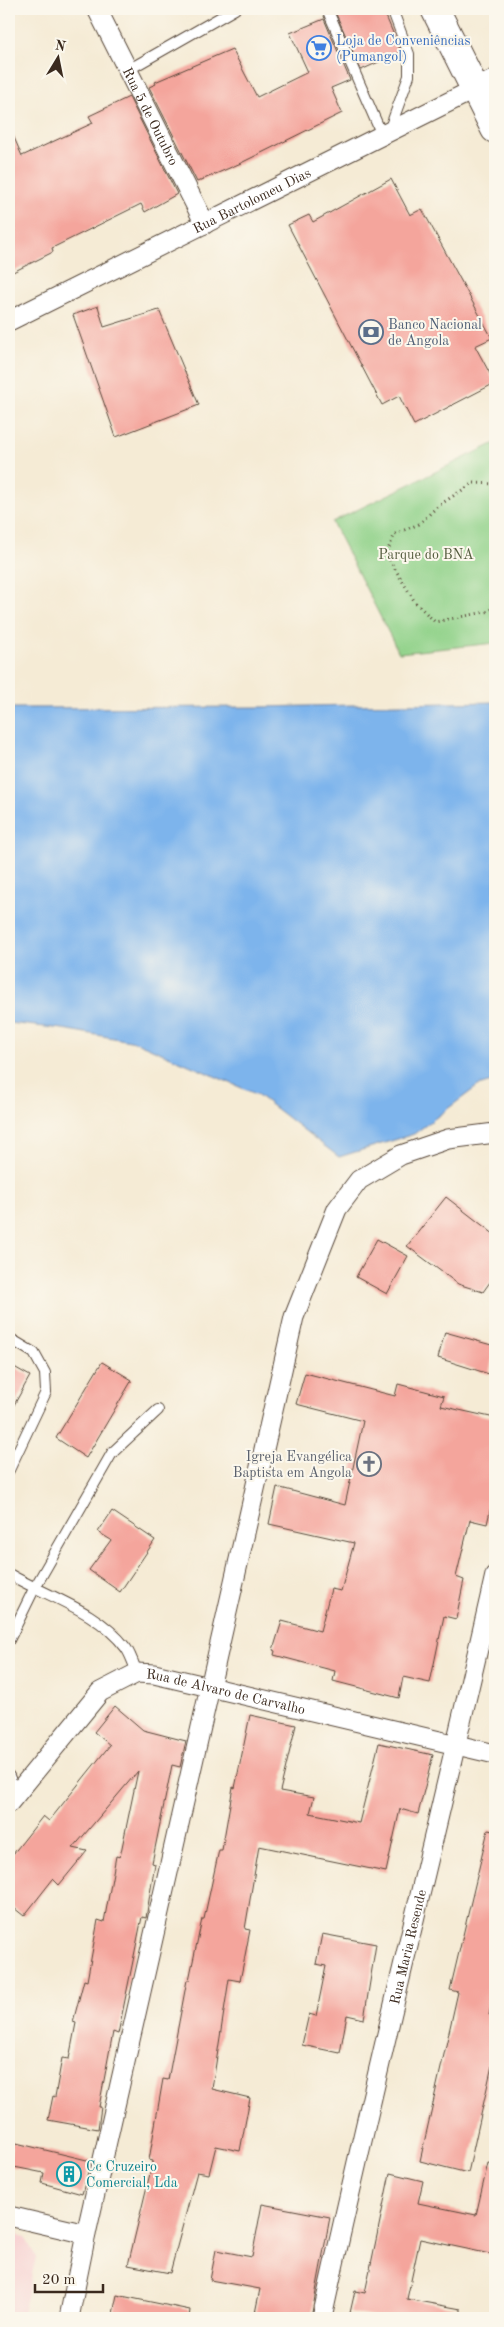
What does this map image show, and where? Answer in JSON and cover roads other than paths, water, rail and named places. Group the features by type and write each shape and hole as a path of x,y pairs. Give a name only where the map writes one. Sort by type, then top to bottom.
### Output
{"main road":[{"path":"435,9 485,84 495,129"}],"street":[{"name":"Rua 5 de Outubro","path":"97,9 205,224"},
{"name":"Rua Bartolomeu Dias","path":"9,321 485,84"},
{"path":"70,2318 86,2234 294,1317 337,1209 359,1180 401,1156 448,1139 495,1133"},
{"name":"Rua Maria Resende","path":"322,2318 378,2069 457,1746 495,1575"},
{"name":"Rua de Alvaro de Carvalho","path":"12,1798 100,1692 137,1673 154,1674 495,1754"},
{"path":"9,2216 86,2234"}],"lane":[{"path":"128,70 235,9"},
{"path":"327,9 386,133"},
{"path":"386,133 409,76 409,54 392,9"},
{"path":"9,1338 34,1353 45,1373 46,1392 9,1470"},
{"path":"9,1640 34,1589 112,1453 158,1410"},
{"path":"9,1574 34,1589 71,1604 105,1626 127,1649 137,1673"},
{"path":"9,1776 12,1798"}],"water":[{"path":"495,702 495,1081 478,1086 414,1134 339,1157 258,1095 136,1042 63,1029 9,1023 9,708 259,707"}],"place":[{"name":"Loja de Conveniências (Pumangol)","path":"319,48"},
{"name":"Banco Nacional de Angola","path":"371,332"},
{"name":"Igreja Evangélica Baptista em Angola","path":"369,1464"},
{"name":"Cc Cruzeiro Comercial, Lda","path":"69,2174"}],"park label":[{"name":"Parque do BNA","path":"426,554"}]}
